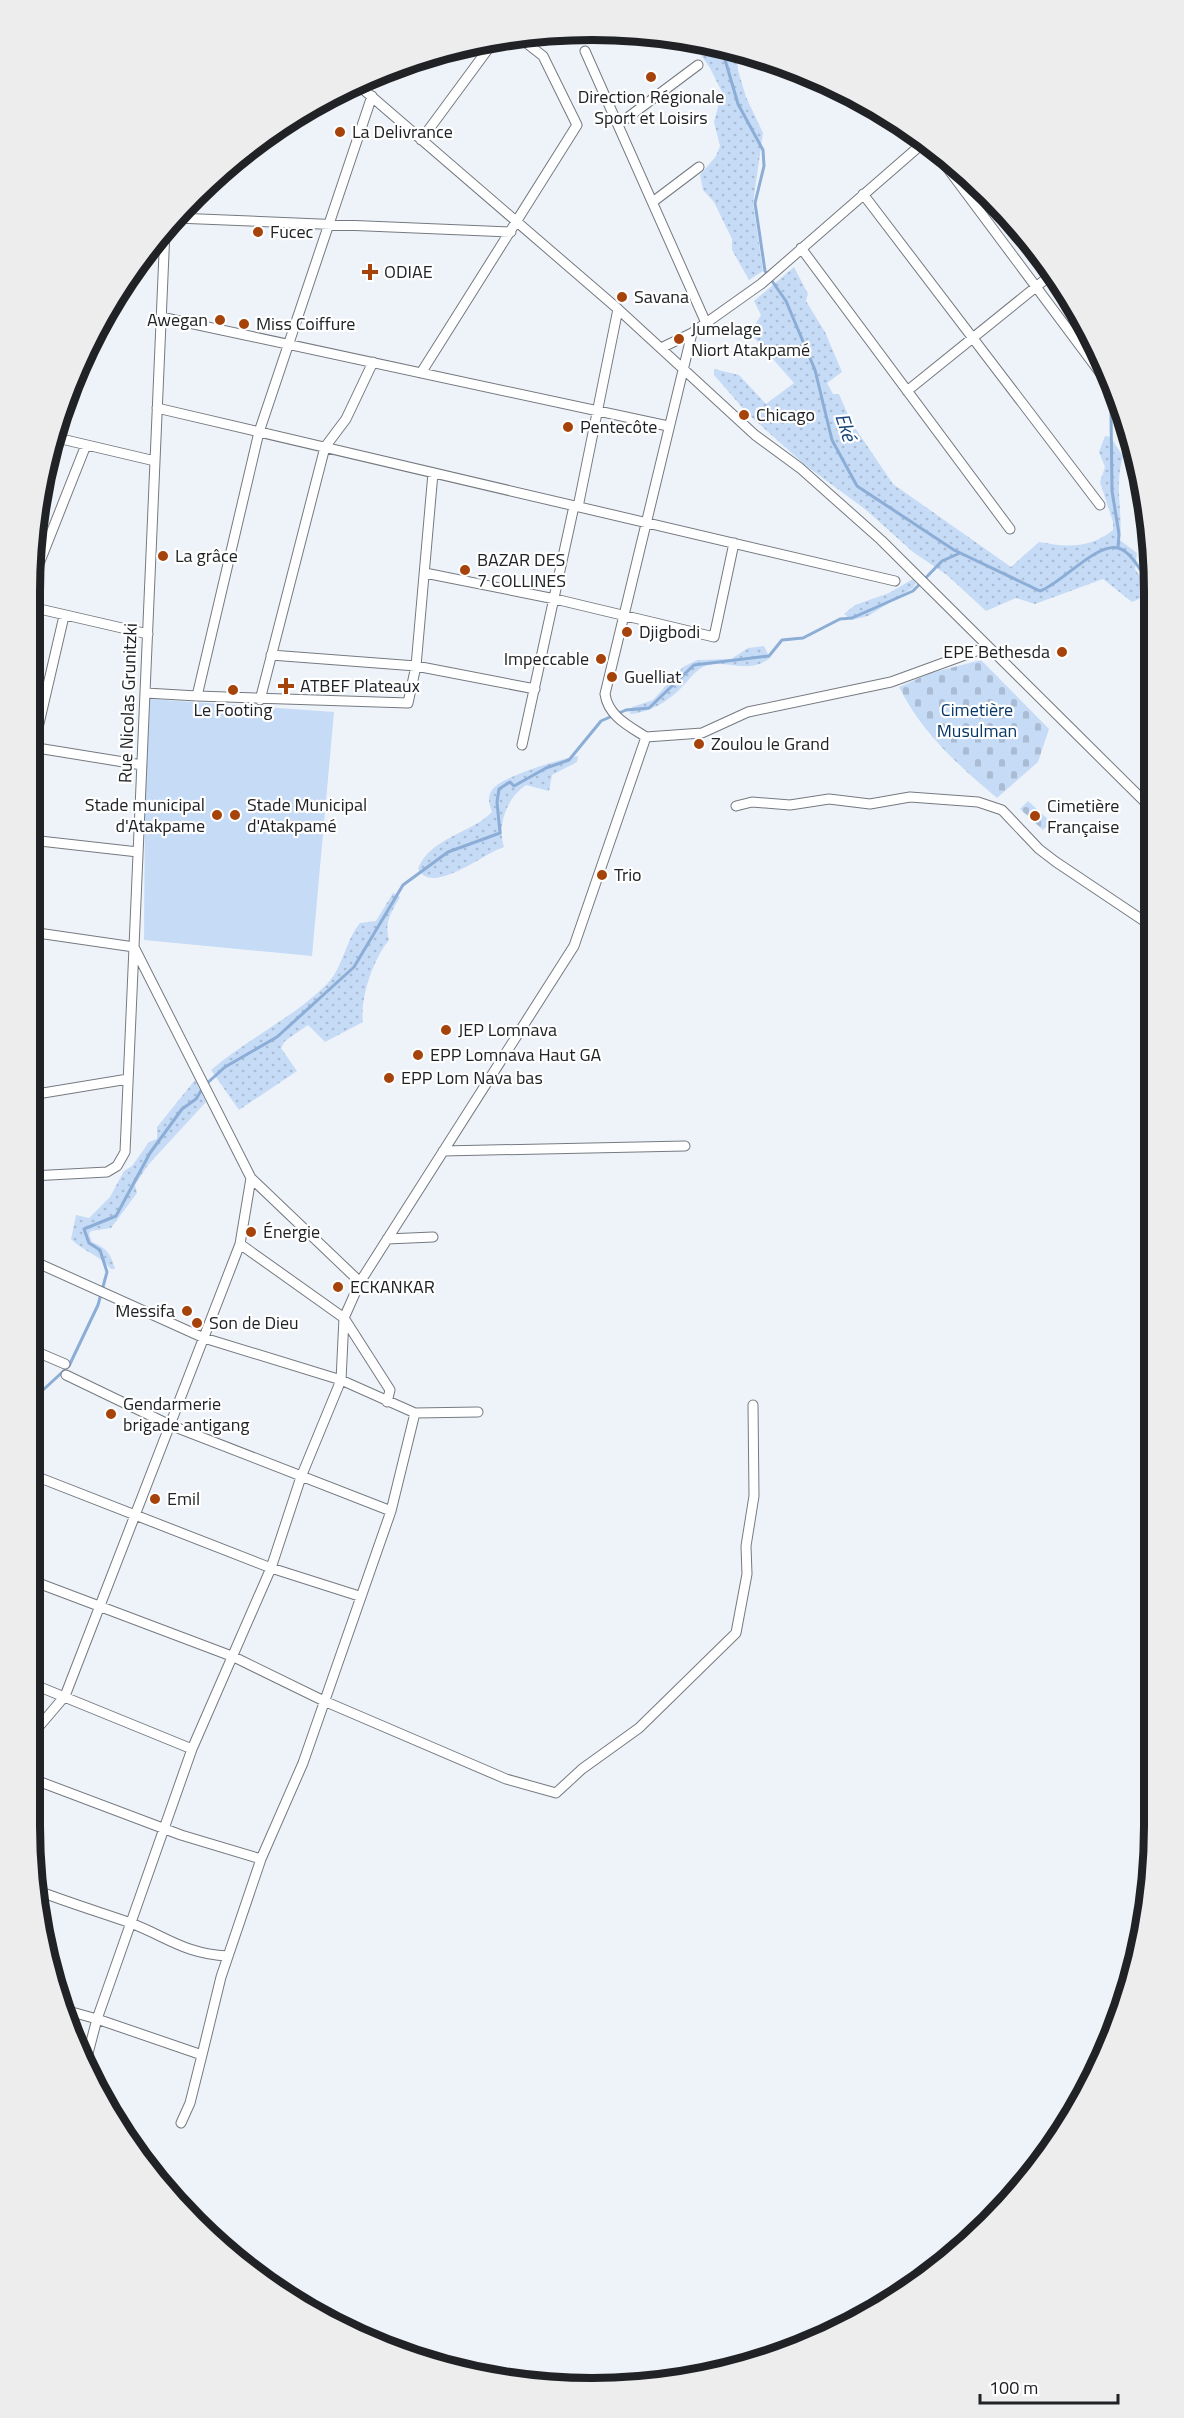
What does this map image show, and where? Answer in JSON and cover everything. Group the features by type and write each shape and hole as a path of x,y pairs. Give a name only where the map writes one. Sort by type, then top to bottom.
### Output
{"street":[{"path":"421,373 577,125 543,56 528,44"},
{"path":"421,140 486,51"},
{"path":"585,51 654,201 705,323"},
{"path":"619,124 698,65"},
{"path":"364,90 421,140 513,228 618,309 755,435 813,479 919,575 987,647 1144,801"},
{"path":"196,696 259,432 372,96"},
{"path":"661,348 692,333 761,284 918,147"},
{"path":"654,201 699,167"},
{"path":"951,173 1094,363"},
{"path":"863,194 1100,505"},
{"path":"186,218 327,225 513,228"},
{"name":"Rue Nicolas Grunitzki","path":"164,243 134,947 204,1090 251,1178 360,1282"},
{"path":"801,248 1010,529"},
{"path":"907,391 1046,279"},
{"path":"522,745 618,309"},
{"path":"161,317 668,426"},
{"path":"692,333 605,694 607,704 617,717 646,737 702,733 748,712 891,682 987,647"},
{"path":"260,700 325,447 346,419 373,362"},
{"path":"157,408 895,581"},
{"path":"62,439 155,461"},
{"path":"42,556 86,445"},
{"path":"146,693 260,700 408,703 416,666 433,473"},
{"path":"425,573 623,614 714,637 734,543"},
{"path":"40,610 148,634"},
{"path":"40,714 64,616"},
{"path":"271,655 416,666 535,688"},
{"path":"88,2051 96,2019 192,1749 271,1569 301,1477 341,1380 344,1318 360,1282 574,946 646,737"},
{"path":"40,748 142,765"},
{"path":"736,806 752,802 790,805 829,799 870,804 910,797 978,802 1002,810 1039,849 1144,921"},
{"path":"40,841 138,852"},
{"path":"40,933 134,947 125,1152 117,1166 107,1172 40,1176"},
{"path":"40,1094 128,1079"},
{"path":"443,1151 685,1146"},
{"path":"40,1725 65,1696 100,1608 240,1244 251,1178"},
{"path":"387,1239 433,1237"},
{"path":"240,1244 344,1318 390,1390 387,1402"},
{"path":"40,1264 204,1338 341,1380 415,1413 478,1412"},
{"path":"40,1355 170,1425 391,1511"},
{"path":"40,1584 234,1657 324,1701 506,1779 556,1793 582,1769 639,1728 736,1633 747,1574 746,1546 754,1497 753,1405"},
{"path":"182,2123 190,2103 228,1956 261,1859 303,1763 354,1620 359,1596 391,1511 415,1413"},
{"path":"40,1478 271,1569 359,1596"},
{"path":"40,1687 192,1749"},
{"path":"40,1782 202,1842 261,1859"},
{"path":"45,1893 130,1923 202,1955 228,1956"},
{"path":"73,2013 202,2055"}],"green space":[{"path":"698,51 737,60 746,97 763,133 753,203 763,271 749,280 732,250 732,239 714,202 703,190 700,175 716,156 720,146 714,122 722,92"},
{"path":"794,267 808,294 806,301 825,332 842,372 827,383 833,394 839,394 851,422 893,484 1011,567 1039,542 1078,545 1096,541 1113,530 1113,522 1100,482 1105,467 1099,452 1105,436 1110,437 1123,456 1119,478 1120,540 1137,553 1135,569 1143,582 1144,597 1132,602 1103,579 1035,604 1016,598 986,611 947,575 913,552 865,509 805,465 748,414 714,375 714,369 739,375 766,404 794,383 750,333 761,315 754,301"},
{"path":"913,579 916,583 913,588 868,616 852,620 844,614 855,605 889,593"},
{"path":"764,646 770,658 761,663 753,666 711,664 703,667 665,701 651,709 630,714 632,707 653,700 683,667 697,660 731,659 748,648"},
{"name":"Cimetière Musulman","path":"981,660 1049,729 1038,762 997,798 955,761 930,734 908,704 899,687 931,673"},
{"name":"Stade Municipal d'Atakpamé","path":"150,699 334,712 312,956 144,940 145,799"},
{"path":"578,756 577,762 552,775 549,791 526,785 519,790 505,812 502,829 504,847 446,876 435,878 425,876 418,869 431,850 492,812 489,795 498,785 532,769"},
{"path":"1028,801 1051,822 1043,830 1020,809"},
{"path":"393,893 400,897 388,923 389,940 369,979 364,1001 363,1022 325,1042 308,1025 285,1041 281,1048 297,1071 239,1110 211,1070 300,1007 327,984 333,977 360,923 376,921"},
{"path":"195,1080 206,1102 148,1165 135,1185 137,1193 111,1228 91,1231 89,1234 92,1242 105,1249 110,1255 115,1269 111,1269 71,1239 76,1215 89,1218 110,1197 124,1171 132,1166 149,1142 157,1139 157,1127"}],"waterway":[{"name":"Eké","path":"724,57 738,104 763,150 764,166 755,203 765,271 786,301 815,370 832,440 857,486 954,550 1040,591 1090,557 1109,548 1118,548 1127,553 1143,574"},
{"path":"1108,398 1111,412 1112,491 1119,534 1118,548"},
{"path":"40,1393 69,1366 98,1305 107,1272 100,1250 89,1243 84,1229 116,1216 150,1153 182,1109 196,1099 204,1086 225,1067 277,1037 354,967 403,885 448,852 500,833 497,802 499,789 510,782 514,786 546,768 569,760 601,721 626,710 649,708 694,665 769,656 782,640 803,638 840,619 852,618 913,591 942,561 960,553"}],"place":[{"name":"Direction Régionale Sport et Loisirs","path":"651,77"},
{"name":"La Delivrance","path":"340,132"},
{"name":"Fucec","path":"258,232"},
{"name":"ODIAE","path":"370,272"},
{"name":"Savana","path":"622,297"},
{"name":"Awegan","path":"220,320"},
{"name":"Miss Coiffure","path":"244,324"},
{"name":"Jumelage Niort Atakpamé","path":"679,339"},
{"name":"Chicago","path":"744,415"},
{"name":"Pentecôte","path":"568,427"},
{"name":"La grâce","path":"163,556"},
{"name":"BAZAR DES 7 COLLINES","path":"465,570"},
{"name":"Djigbodi","path":"627,632"},
{"name":"EPE Bethesda","path":"1062,652"},
{"name":"Impeccable","path":"601,659"},
{"name":"Guelliat","path":"612,677"},
{"name":"ATBEF Plateaux","path":"286,686"},
{"name":"Le Footing","path":"233,690"},
{"name":"Zoulou le Grand","path":"699,744"},
{"name":"Stade municipal d'Atakpame","path":"217,815"},
{"name":"Stade Municipal d'Atakpamé","path":"235,815"},
{"name":"Cimetière Française","path":"1035,816"},
{"name":"Trio","path":"602,875"},
{"name":"JEP Lomnava","path":"446,1030"},
{"name":"EPP Lomnava Haut GA","path":"418,1055"},
{"name":"EPP Lom Nava bas","path":"389,1078"},
{"name":"Énergie","path":"251,1232"},
{"name":"ECKANKAR","path":"338,1287"},
{"name":"Messifa","path":"187,1311"},
{"name":"Son de Dieu","path":"197,1323"},
{"name":"Gendarmerie brigade antigang","path":"111,1414"},
{"name":"Emil","path":"155,1499"}]}
